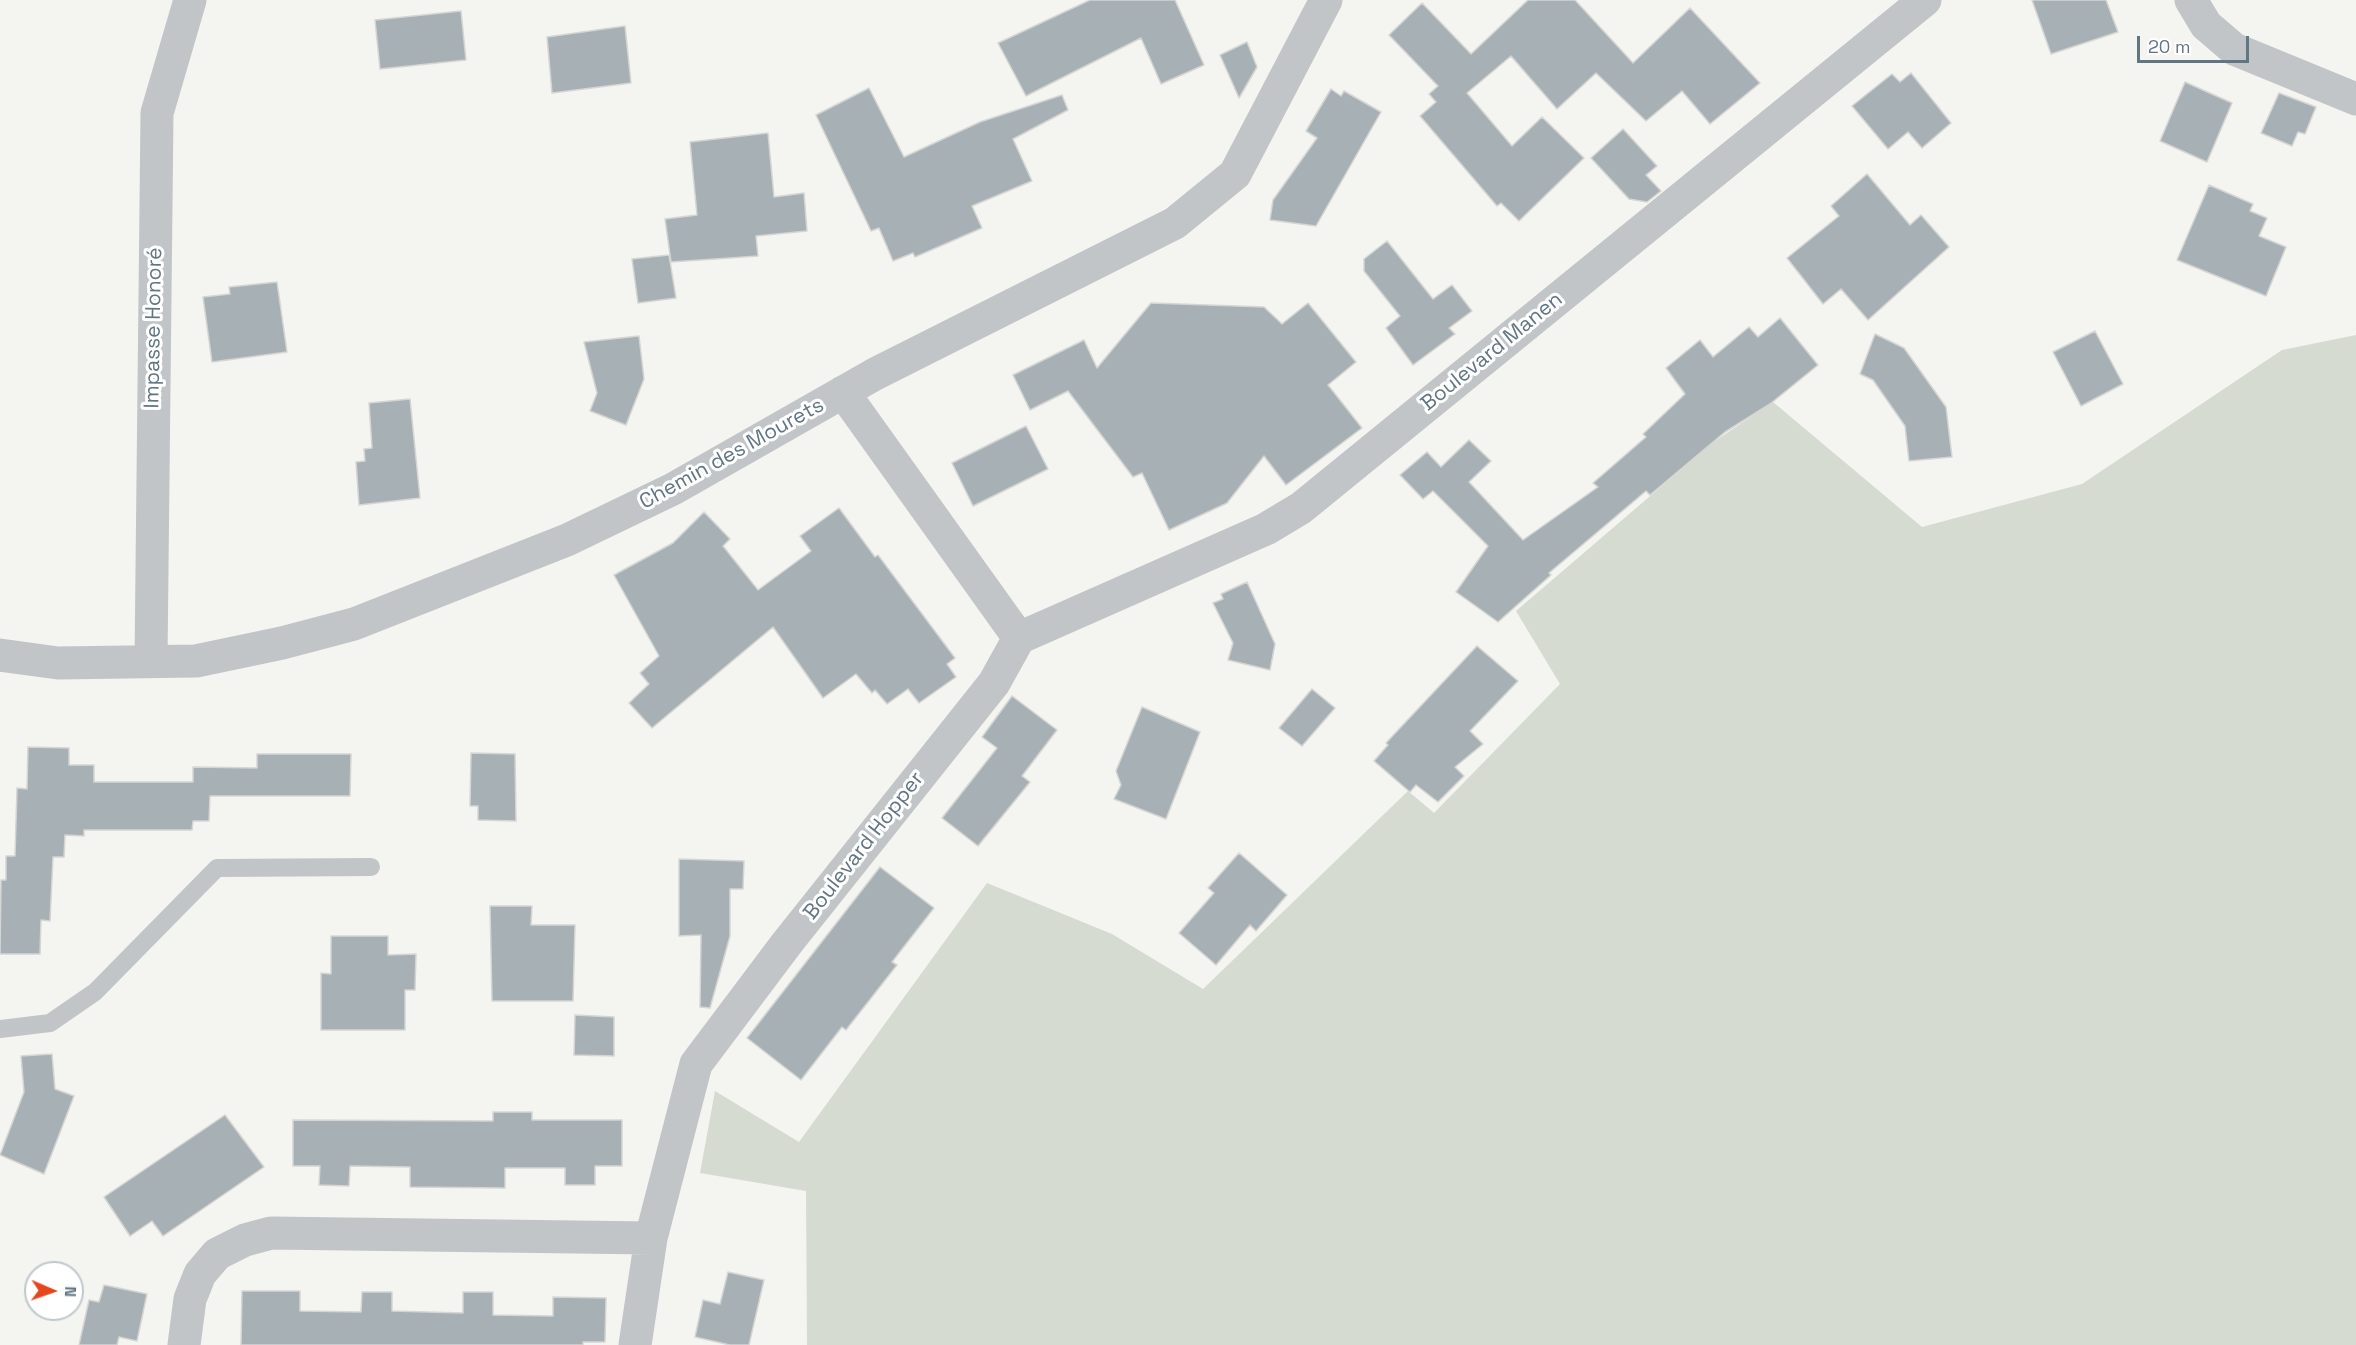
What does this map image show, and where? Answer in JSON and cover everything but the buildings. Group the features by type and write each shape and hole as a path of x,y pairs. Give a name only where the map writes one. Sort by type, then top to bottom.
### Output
{"street":[{"name":"Impasse Honoré","path":"151,660 157,113 190,0"},
{"name":"Chemin des Mourets","path":"0,655 58,663 196,661 354,624 567,540 673,489 843,392 1175,224 1235,174 1326,0"},
{"name":"Boulevard Manen","path":"1019,638 1266,529 1301,508 1925,0"},
{"path":"2191,0 2206,26 2234,49 2356,99"},
{"path":"843,392 1019,638"},
{"name":"Boulevard Hopper","path":"635,1345 651,1238 696,1064 788,943 994,683 1019,638"},
{"path":"184,1345 190,1299 201,1274 217,1254 245,1240 271,1233 651,1238"}],"lane":[{"path":"0,1029 50,1023 95,992 217,868 371,867"}],"shaded area":[{"path":"2356,335 2356,1345 807,1345 806,1191 700,1173 715,1091 799,1142 987,883 1112,934 1203,989 1408,791 1434,813 1560,684 1516,611 1712,443 1773,402 1922,527 2082,484 2282,350"}]}
